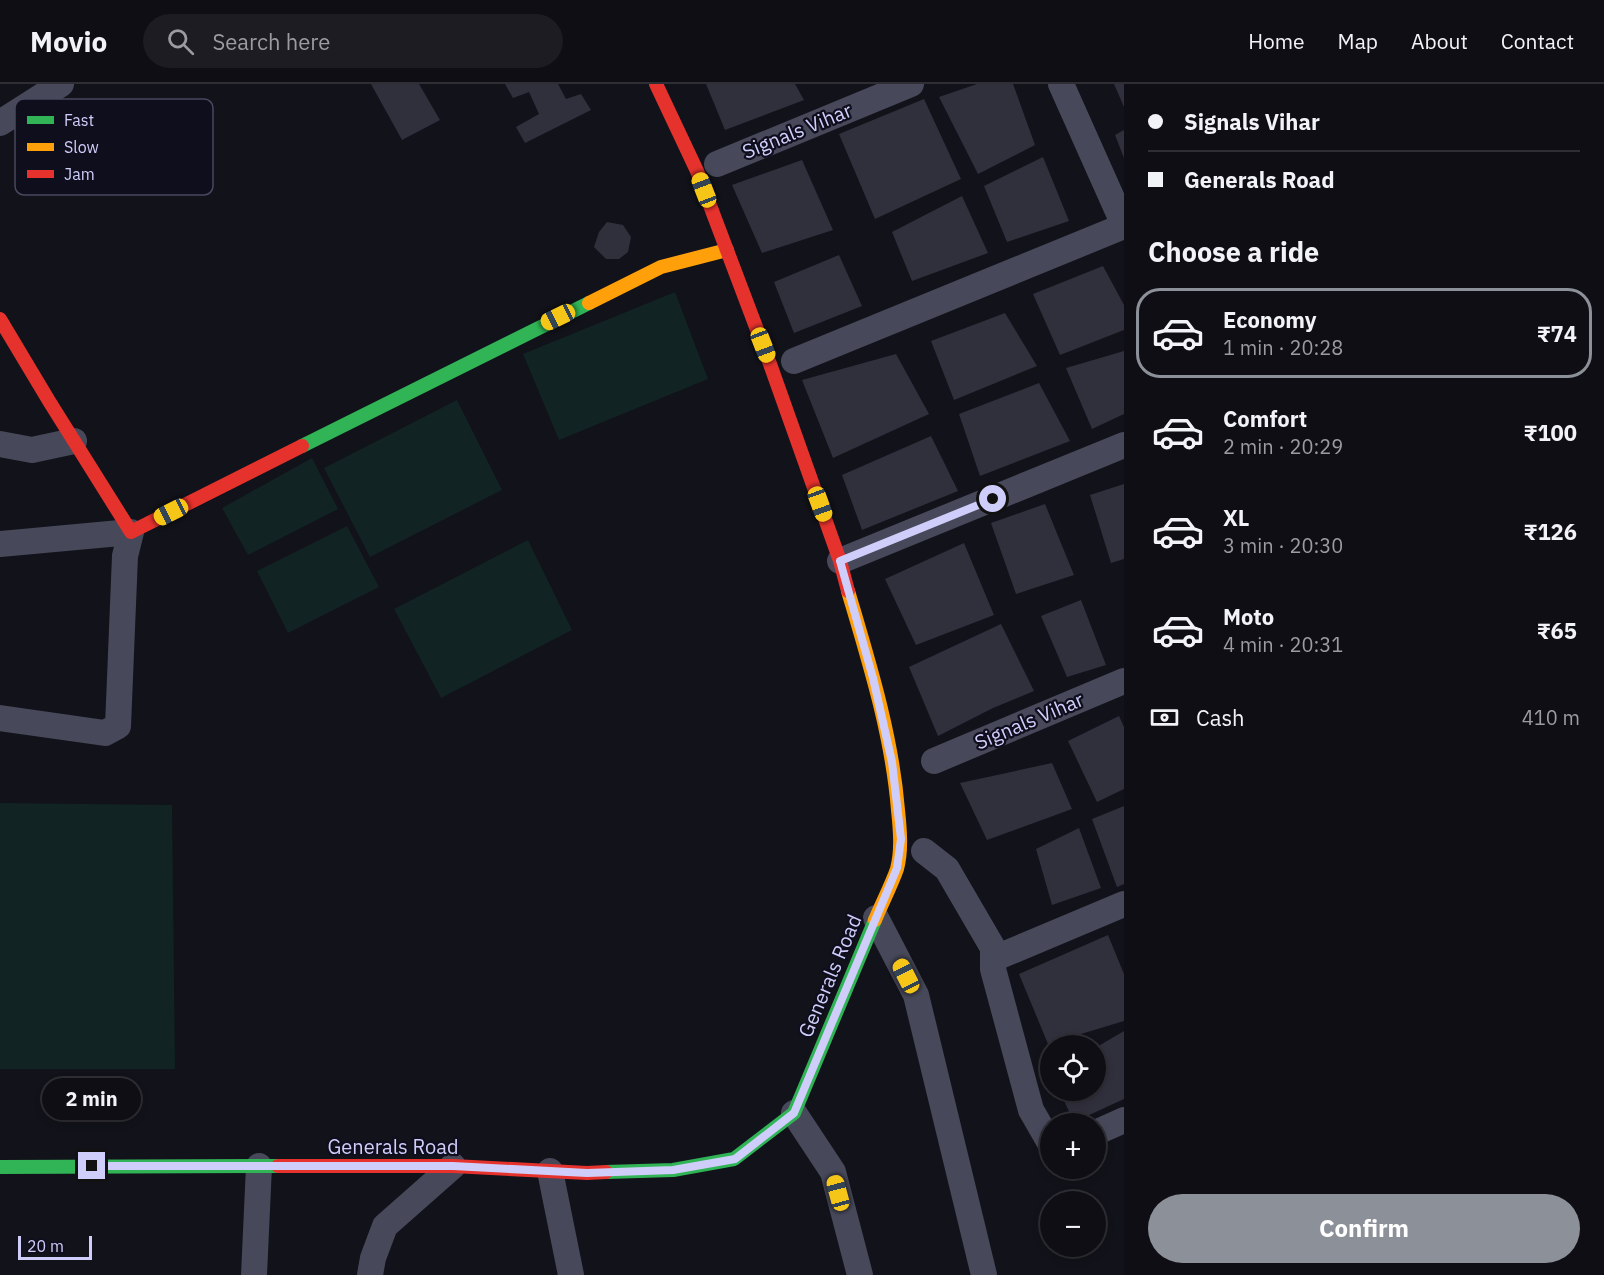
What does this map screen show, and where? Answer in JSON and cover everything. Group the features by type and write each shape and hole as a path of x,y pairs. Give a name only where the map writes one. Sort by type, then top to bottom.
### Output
{"street":[{"path":"38,99 61,84"},
{"name":"Generals Road","path":"0,1167 453,1166 587,1173 673,1170 735,1159 794,1113 897,868 901,839 897,795 873,678 840,561 770,364 697,171 656,84"},
{"name":"Signals Vihar","path":"717,164 910,84"},
{"path":"794,361 1124,226 1061,84"},
{"path":"0,123 15,113"},
{"path":"0,544 130,532 661,267 727,250"},
{"path":"0,319 130,532 125,556 118,726 105,733 0,718"},
{"path":"0,444 32,450 74,441"},
{"path":"840,561 1124,445"},
{"name":"Signals Vihar","path":"934,761 1124,681"},
{"path":"924,851 947,869 993,948 993,969 1031,1110 1040,1126"},
{"path":"993,959 1124,904"},
{"path":"876,918 916,995 984,1275"},
{"path":"794,1113 832,1172 860,1275"},
{"path":"1106,1128 1124,1120"},
{"path":"254,1275 259,1166"},
{"path":"370,1275 373,1258 385,1226 453,1166"},
{"path":"550,1171 571,1275"}],"shaded area":[{"path":"675,292 708,379 559,440 523,354"},
{"path":"457,400 502,490 370,557 324,468"},
{"path":"312,458 338,509 248,555 222,508"},
{"path":"347,526 379,587 288,633 257,571"},
{"path":"528,540 572,630 441,698 394,609"},
{"path":"0,803 172,805 175,1069 0,1069"}],"building":[{"path":"371,84 419,84 440,120 402,140"},
{"path":"505,84 558,84 566,99 581,94 591,110 525,143 516,127 539,114 529,92 513,98"},
{"path":"706,84 795,84 804,100 725,130"},
{"path":"977,84 1013,84 1035,145 978,174 939,97"},
{"path":"1114,84 1124,84 1124,107"},
{"path":"924,99 961,179 875,219 839,134"},
{"path":"1124,130 1124,158 1115,135"},
{"path":"1043,157 1069,221 1007,242 984,186"},
{"path":"802,160 833,230 762,253 732,185"},
{"path":"962,196 988,253 912,281 892,232"},
{"path":"607,222 623,225 631,237 628,252 619,259 606,259 594,247 599,232"},
{"path":"839,255 862,306 794,333 774,282"},
{"path":"1103,266 1124,305 1124,330 1060,355 1033,294"},
{"path":"1005,313 1037,366 954,400 931,341"},
{"path":"1124,351 1124,414 1092,429 1066,368"},
{"path":"896,354 929,414 833,458 802,380"},
{"path":"1039,383 1070,441 980,476 959,414"},
{"path":"931,436 958,491 862,530 842,475"},
{"path":"1124,484 1124,559 1111,563 1090,495"},
{"path":"1045,504 1074,575 1016,594 991,523"},
{"path":"964,543 994,615 916,645 885,579"},
{"path":"1081,600 1106,665 1067,677 1041,616"},
{"path":"1001,624 1034,691 993,708 938,736 909,667"},
{"path":"1119,716 1124,727 1124,789 1097,802 1068,741"},
{"path":"1052,763 1072,809 987,840 960,783"},
{"path":"1124,806 1124,884 1117,887 1092,819"},
{"path":"1079,828 1101,888 1052,905 1036,849"},
{"path":"1108,935 1124,974 1124,1021 1078,1035 1044,1035 1019,974"},
{"path":"1124,1031 1124,1099 1094,1113 1070,1113 1064,1101 1106,1101 1106,1042"}],"traffic: fast":[{"path":"302,446 589,303"},
{"path":"606,1172 673,1170 734,1159 794,1113 875,920"},
{"path":"0,1167 278,1166"}],"traffic: slow":[{"path":"589,303 661,267 727,250"},
{"path":"848,591 885,726 895,782 899,825 899,862 875,920"}],"traffic: jam":[{"path":"656,84 697,171 770,364 840,561 848,591"},
{"path":"0,319 131,532 302,446"},
{"path":"278,1166 453,1166 606,1172"}],"route":[{"path":"92,1166 453,1166 587,1173 673,1170 735,1159 794,1113 897,868 901,839 892,762 873,678 840,561 993,499"}]}
